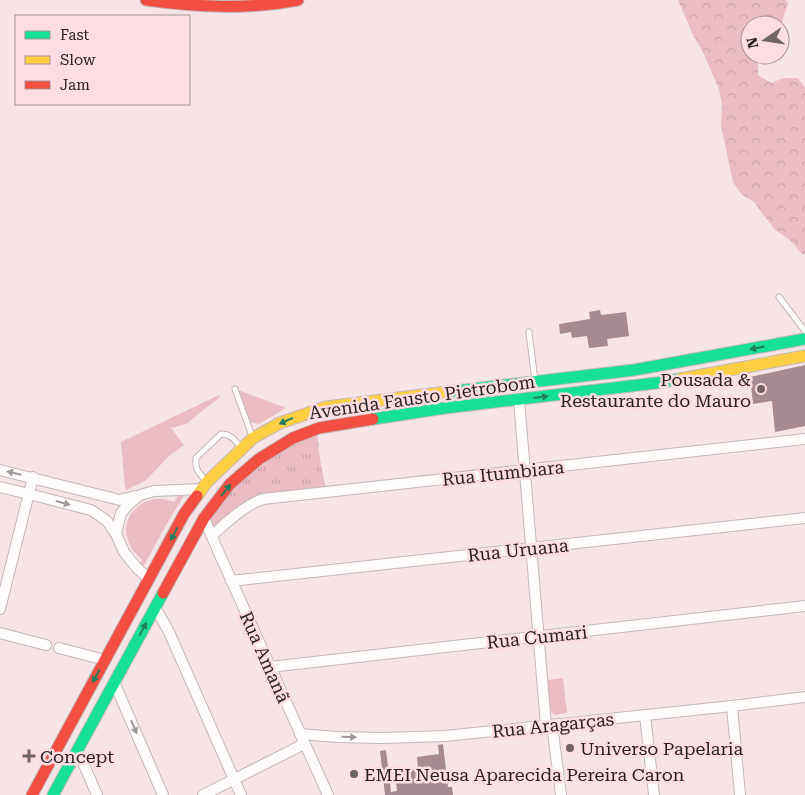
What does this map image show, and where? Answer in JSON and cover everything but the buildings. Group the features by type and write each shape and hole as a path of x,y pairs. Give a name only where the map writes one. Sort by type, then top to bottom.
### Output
{"main road":[{"path":"146,0 237,7 280,4 298,0"},
{"name":"Avenida Fausto Pietrobom","path":"32,795 184,514 204,486 253,438 280,423 326,407 634,370 805,339"},
{"name":"Avenida Fausto Pietrobom","path":"53,795 204,518 230,484 259,459 293,438 319,428 445,408 656,383 805,356"}],"street":[{"path":"519,400 538,637 549,726 561,795"},
{"name":"Rua Itumbiara","path":"212,535 246,507 263,499 805,439"},
{"path":"0,470 120,500 154,491 204,486"},
{"path":"0,609 32,478"},
{"path":"0,487 91,510 106,521 116,534 124,552 149,579"},
{"path":"116,534 121,513 140,495"},
{"name":"Rua Amanã","path":"204,518 328,795"},
{"name":"Rua Uruana","path":"231,581 805,518"},
{"name":"Rua Cumari","path":"270,667 805,606"},
{"path":"155,607 169,632 241,795"},
{"path":"0,633 46,645"},
{"path":"59,648 105,660"},
{"path":"114,682 163,795"},
{"name":"Rua Aragarças","path":"302,739 445,736 644,716 805,697"},
{"path":"732,706 740,795"},
{"path":"644,716 654,795"},
{"path":"203,795 302,739"},
{"path":"78,751 97,795"}],"lane":[{"path":"780,296 805,331"},
{"path":"529,332 535,381"},
{"path":"235,389 253,438"},
{"path":"204,486 197,472 196,458 221,434 227,434 232,437 241,449"}],"green space":[{"path":"678,0 786,0 788,4 784,15 740,15 740,65 758,65 758,75 771,83 784,78 798,78 805,88 805,254 802,254 790,240 774,229 754,202 741,194 733,182 721,125 722,105 719,89 702,50 693,35"},
{"path":"235,389 286,408 259,424 247,421"},
{"path":"219,395 220,397 186,424 171,428 184,445 169,456 145,481 126,490 121,442"},
{"path":"317,434 326,488 262,495 212,530 208,518 234,486 284,449"},
{"path":"179,494 185,494 142,569 139,565 142,560 132,548 126,532 129,517 139,505 146,501 162,499 174,502"},
{"path":"563,678 567,713 555,715 551,712 547,680"}],"traffic: fast":[{"path":"447,392 634,370 805,339"},
{"path":"373,419 445,408 680,379"},
{"path":"53,795 163,593"}],"traffic: slow":[{"path":"680,379 805,356"},
{"path":"197,496 207,482 253,438 280,423 326,407 447,392"}],"traffic: jam":[{"path":"146,0 222,6 260,5 298,0"},
{"path":"163,593 204,518 230,484 259,459 293,438 319,428 373,419"},
{"path":"32,795 184,514 197,496"}],"place":[{"name":"Pousada & Restaurante do Mauro","path":"761,389"},
{"name":"Universo Papelaria","path":"570,748"},
{"name":"Concept","path":"29,756"},
{"name":"EMEI Neusa Aparecida Pereira Caron","path":"354,774"}]}
